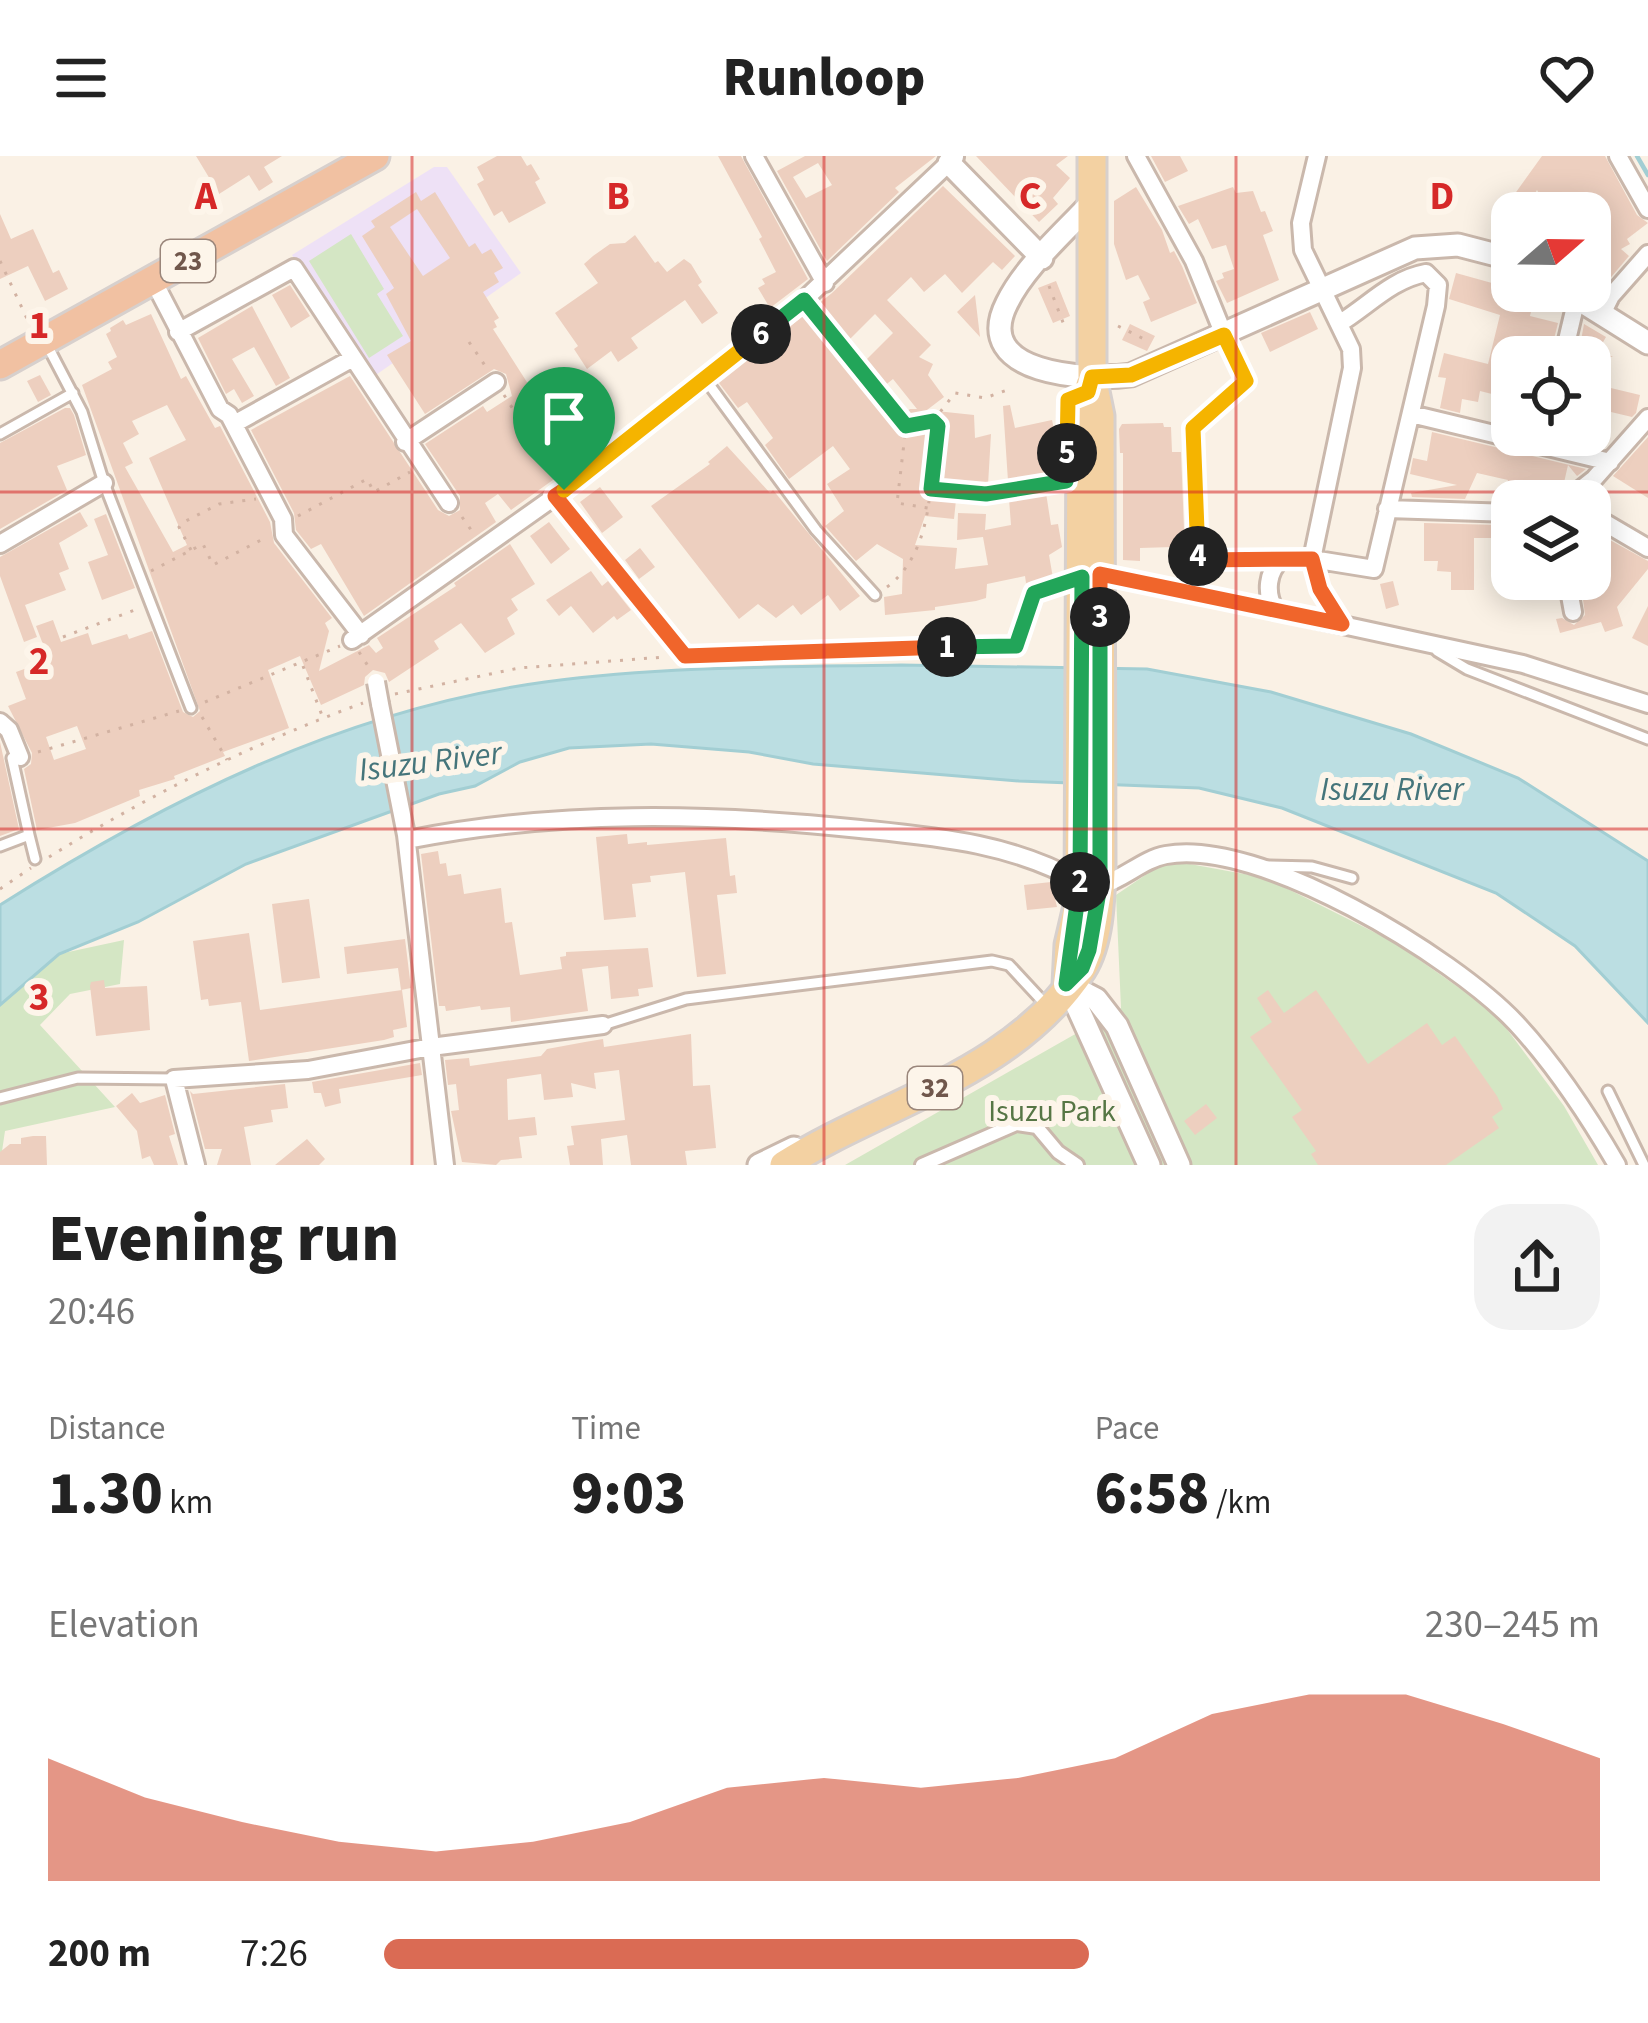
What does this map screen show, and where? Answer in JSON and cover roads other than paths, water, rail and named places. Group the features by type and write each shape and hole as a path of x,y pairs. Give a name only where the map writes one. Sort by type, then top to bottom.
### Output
{"highway":[{"name":"23","path":"0,364 375,156"}],"main road":[{"path":"1066,984 1090,876 1091,582 1081,418 1090,385 1092,156"},
{"name":"32","path":"784,1165 991,1057 1015,1040 1066,984"}],"street":[{"path":"754,156 826,283"},
{"path":"1136,156 1194,261 1224,335"},
{"path":"1317,156 1300,235 1351,349 1351,381 1312,559 1320,589 1342,624"},
{"path":"1618,156 1648,209"},
{"path":"153,280 283,519 284,536 356,637 485,549 826,283 952,159 1042,258"},
{"path":"1092,202 1004,309 1008,351 1025,364 1090,385 1131,375 1415,248 1472,246 1491,252"},
{"path":"1602,314 1611,296 1648,254"},
{"path":"178,332 294,268 448,503"},
{"path":"1246,381 1193,428 1198,560 1312,559 1374,569 1436,306 1436,280 1415,275 1340,323"},
{"path":"1599,312 1648,343"},
{"path":"234,424 352,358"},
{"path":"406,442 496,382"},
{"path":"1411,415 1491,430"},
{"path":"1590,480 1648,418"},
{"path":"1592,456 1610,462"},
{"path":"0,544 104,483"},
{"path":"559,493 685,656"},
{"path":"1388,509 1491,512"},
{"path":"1611,526 1648,548"},
{"path":"1275,610 1268,589 1273,566 1282,559"},
{"path":"1571,600 1573,612"},
{"path":"1250,605 1523,664 1648,704"},
{"path":"377,696 406,837 445,1165"},
{"path":"0,722 10,730 16,758"},
{"path":"406,837 598,816 746,819 938,837 1032,857 1090,876 1164,855 1262,866 1364,914 1486,995 1546,1058 1617,1165"},
{"path":"1066,984 1142,1159"},
{"path":"1066,984 1096,999 1117,1026 1178,1165"},
{"path":"196,1165 174,1079 308,1070 431,1047 602,1025"},
{"path":"922,1165 1016,1124 1037,1127 1058,1152 1078,1165"},
{"path":"759,1165 806,1142 852,1130"},
{"path":"813,1165 852,1130"}],"lane":[{"path":"1224,335 1246,381"},
{"path":"42,342 73,393 194,706"},
{"path":"706,379 815,530 875,595"},
{"path":"931,489 986,494 1066,481 1068,400 1090,385"},
{"path":"0,434 73,393"},
{"path":"1417,638 1467,669 1648,739"},
{"path":"16,758 35,860"},
{"path":"0,846 29,836"},
{"path":"1262,866 1312,867 1352,878"},
{"path":"602,1025 686,999 992,961 1009,965 1048,1007"},
{"path":"0,1098 78,1078 174,1079"},
{"path":"1608,1090 1644,1165"}],"water":[{"name":"Isuzu River","path":"901,665 1147,669 1271,692 1411,734 1518,778 1648,861 1648,1023 1575,946 1496,893 1282,808 1199,788 1019,781 813,764 749,752 651,744 569,748 520,762 475,786 439,794 246,864 138,922 59,954 0,1005 0,905 194,795 329,736 471,695 545,682 678,670"}],"waterway":[{"path":"1637,156 1648,175"}],"park label":[{"name":"Isuzu Park","path":"1052,1111"}]}
